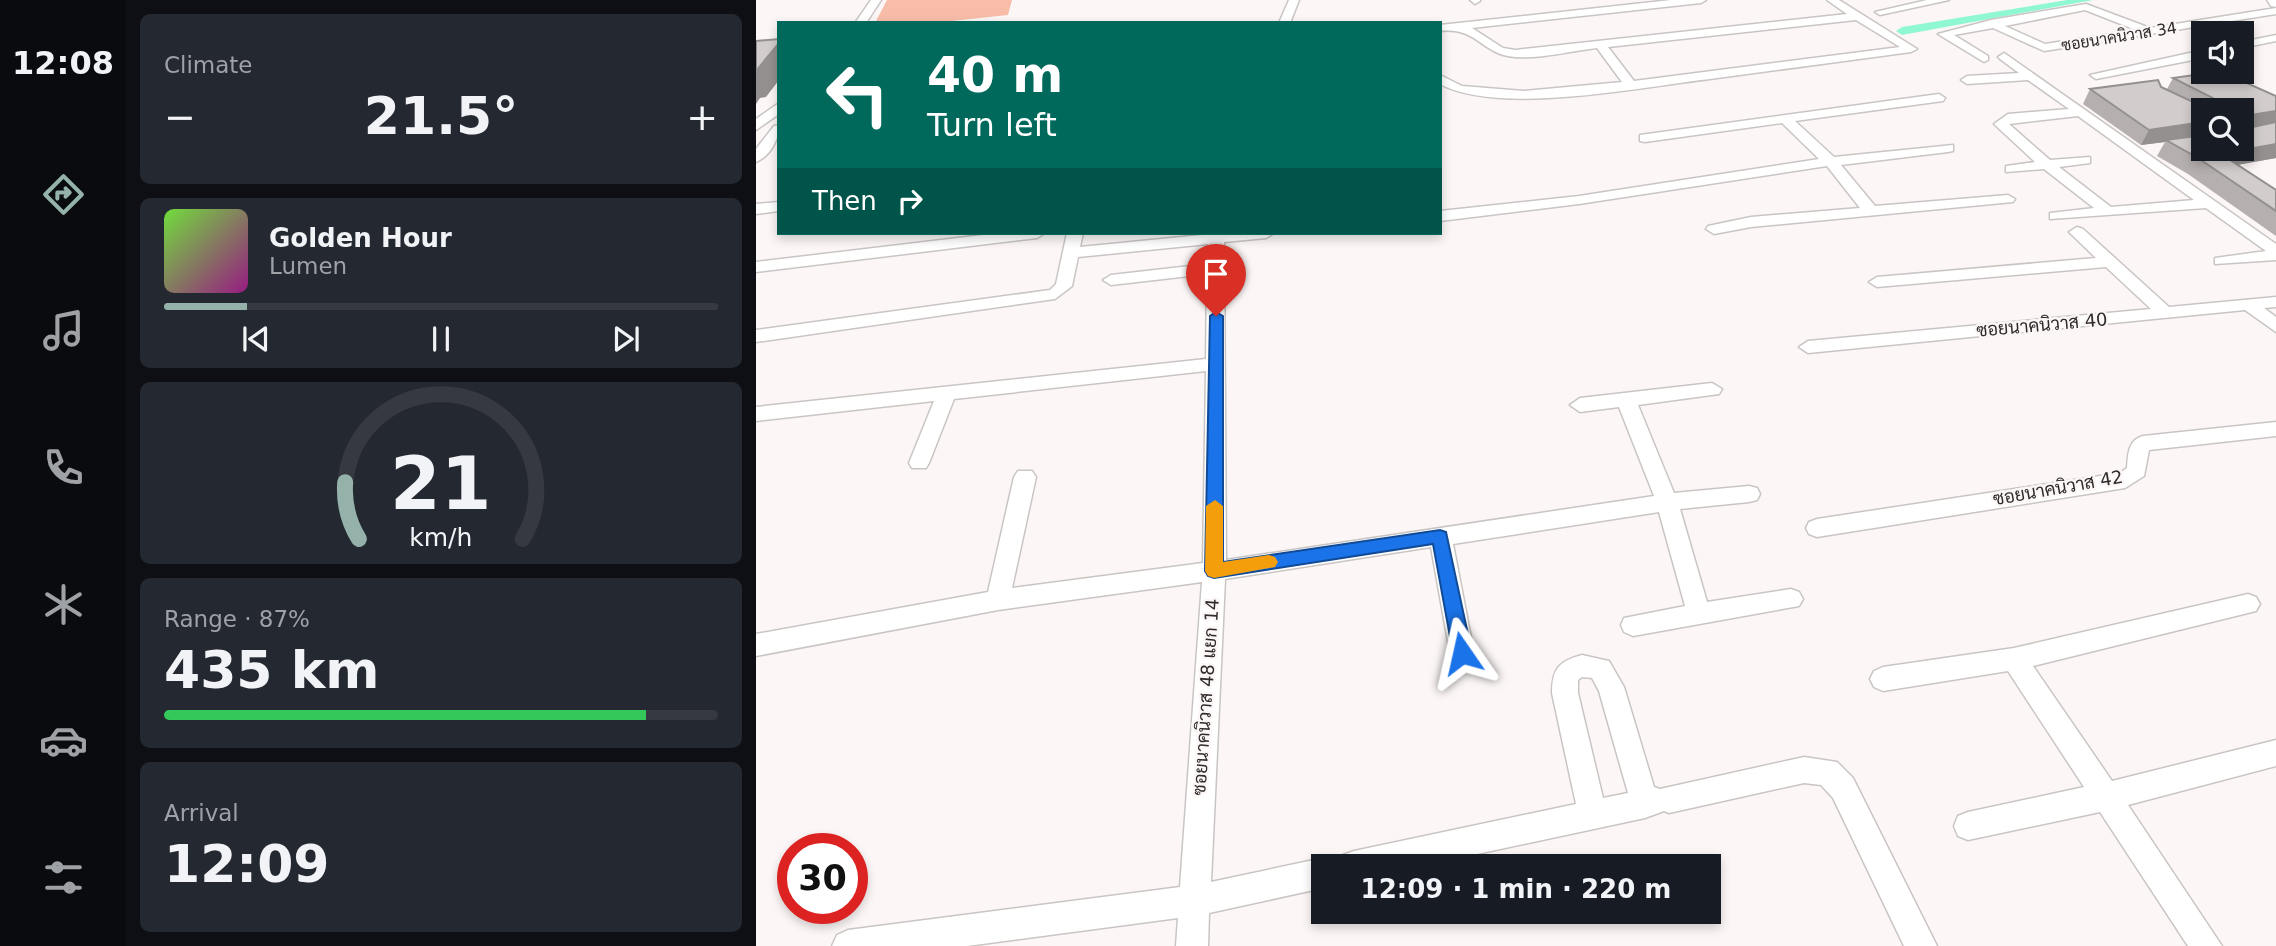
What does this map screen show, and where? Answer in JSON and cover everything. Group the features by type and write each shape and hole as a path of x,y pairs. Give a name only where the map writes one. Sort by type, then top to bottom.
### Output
{"street":[{"path":"861,21 876,0"},
{"path":"1286,21 1294,0"},
{"path":"1442,28 1701,0"},
{"path":"1442,80 1460,89 1524,95 1631,85 1911,49 1832,0"},
{"path":"1880,12 1944,0"},
{"path":"1984,58 1944,34 2086,6 2150,32"},
{"name":"ซอยนาคนิวาส 34","path":"1991,23 2044,48 2276,11"},
{"path":"1462,26 1499,50 1515,54 1860,16"},
{"path":"2254,43 2276,38"},
{"path":"1600,45 1631,85"},
{"path":"2096,75 2191,56"},
{"path":"2004,57 2276,253"},
{"path":"1967,80 2030,76"},
{"path":"1442,97 1460,89"},
{"path":"1645,138 1939,98"},
{"path":"756,126 777,109"},
{"path":"2081,112 2001,121 2004,129 2108,212"},
{"path":"1785,119 1831,162 1871,211"},
{"path":"756,159 777,132"},
{"path":"1442,216 1644,192 1760,170 1948,148"},
{"path":"2139,152 2165,148"},
{"path":"756,159 777,157"},
{"path":"2011,169 2085,160"},
{"path":"1714,229 1751,222 2008,199"},
{"path":"2055,216 2209,203"},
{"path":"756,209 777,206"},
{"path":"2077,232 2167,314"},
{"path":"756,267 1020,235"},
{"path":"756,337 1055,294 1064,286 1075,235"},
{"path":"1071,253 1167,238 1246,235"},
{"name":"ซอยนาคนิวาส 48 แยก 14","path":"1192,946 1192,901 1214,571 1216,238"},
{"path":"2221,261 2276,253"},
{"path":"1877,282 2110,262"},
{"path":"1111,280 1216,268"},
{"name":"ซอยนาคนิวาส 40","path":"1808,347 2276,302"},
{"path":"2250,306 2276,326"},
{"path":"756,414 1216,364"},
{"path":"1580,405 1712,389"},
{"path":"919,463 947,392"},
{"path":"1626,400 1667,502 1699,615"},
{"name":"ซอยนาคนิวาส 42","path":"1817,528 2125,480 2137,471 2139,449 2143,443 2276,429"},
{"path":"998,600 1025,477"},
{"path":"756,645 998,600 1214,571 1667,502 1749,494"},
{"path":"1440,537 1462,653"},
{"path":"1633,625 1791,599"},
{"path":"1883,679 2014,659 2248,604"},
{"path":"2014,659 2206,946"},
{"path":"1593,815 1565,694 1565,675 1575,667 1586,664 1600,669 1611,687 1656,801"},
{"path":"1968,826 2104,797 2276,753"},
{"path":"1410,854 1804,770 1827,772 1843,788 1921,946"},
{"path":"848,946 1192,901 1311,876"}],"shaded area":[{"path":"887,0 1012,0 1008,15 952,21 876,21"}],"building":[{"path":"777,39 777,45 756,71 756,41"},
{"path":"2191,75 2191,84 2249,84 2276,96 2276,111 2254,114 2254,98 2213,98 2173,78"},
{"path":"2158,80 2161,87 2191,101 2191,124 2149,130 2090,89"},
{"path":"2276,122 2276,144 2254,148 2254,127"},
{"path":"2191,137 2191,154 2166,140"},
{"path":"2202,161 2232,161 2276,190 2276,211"}],"waterway":[{"path":"1902,31 2087,0"}],"slow traffic":[{"path":"1215,506 1214,571 1269,562"}],"route":[{"path":"1216,316 1214,571 1440,537 1462,653"}]}
